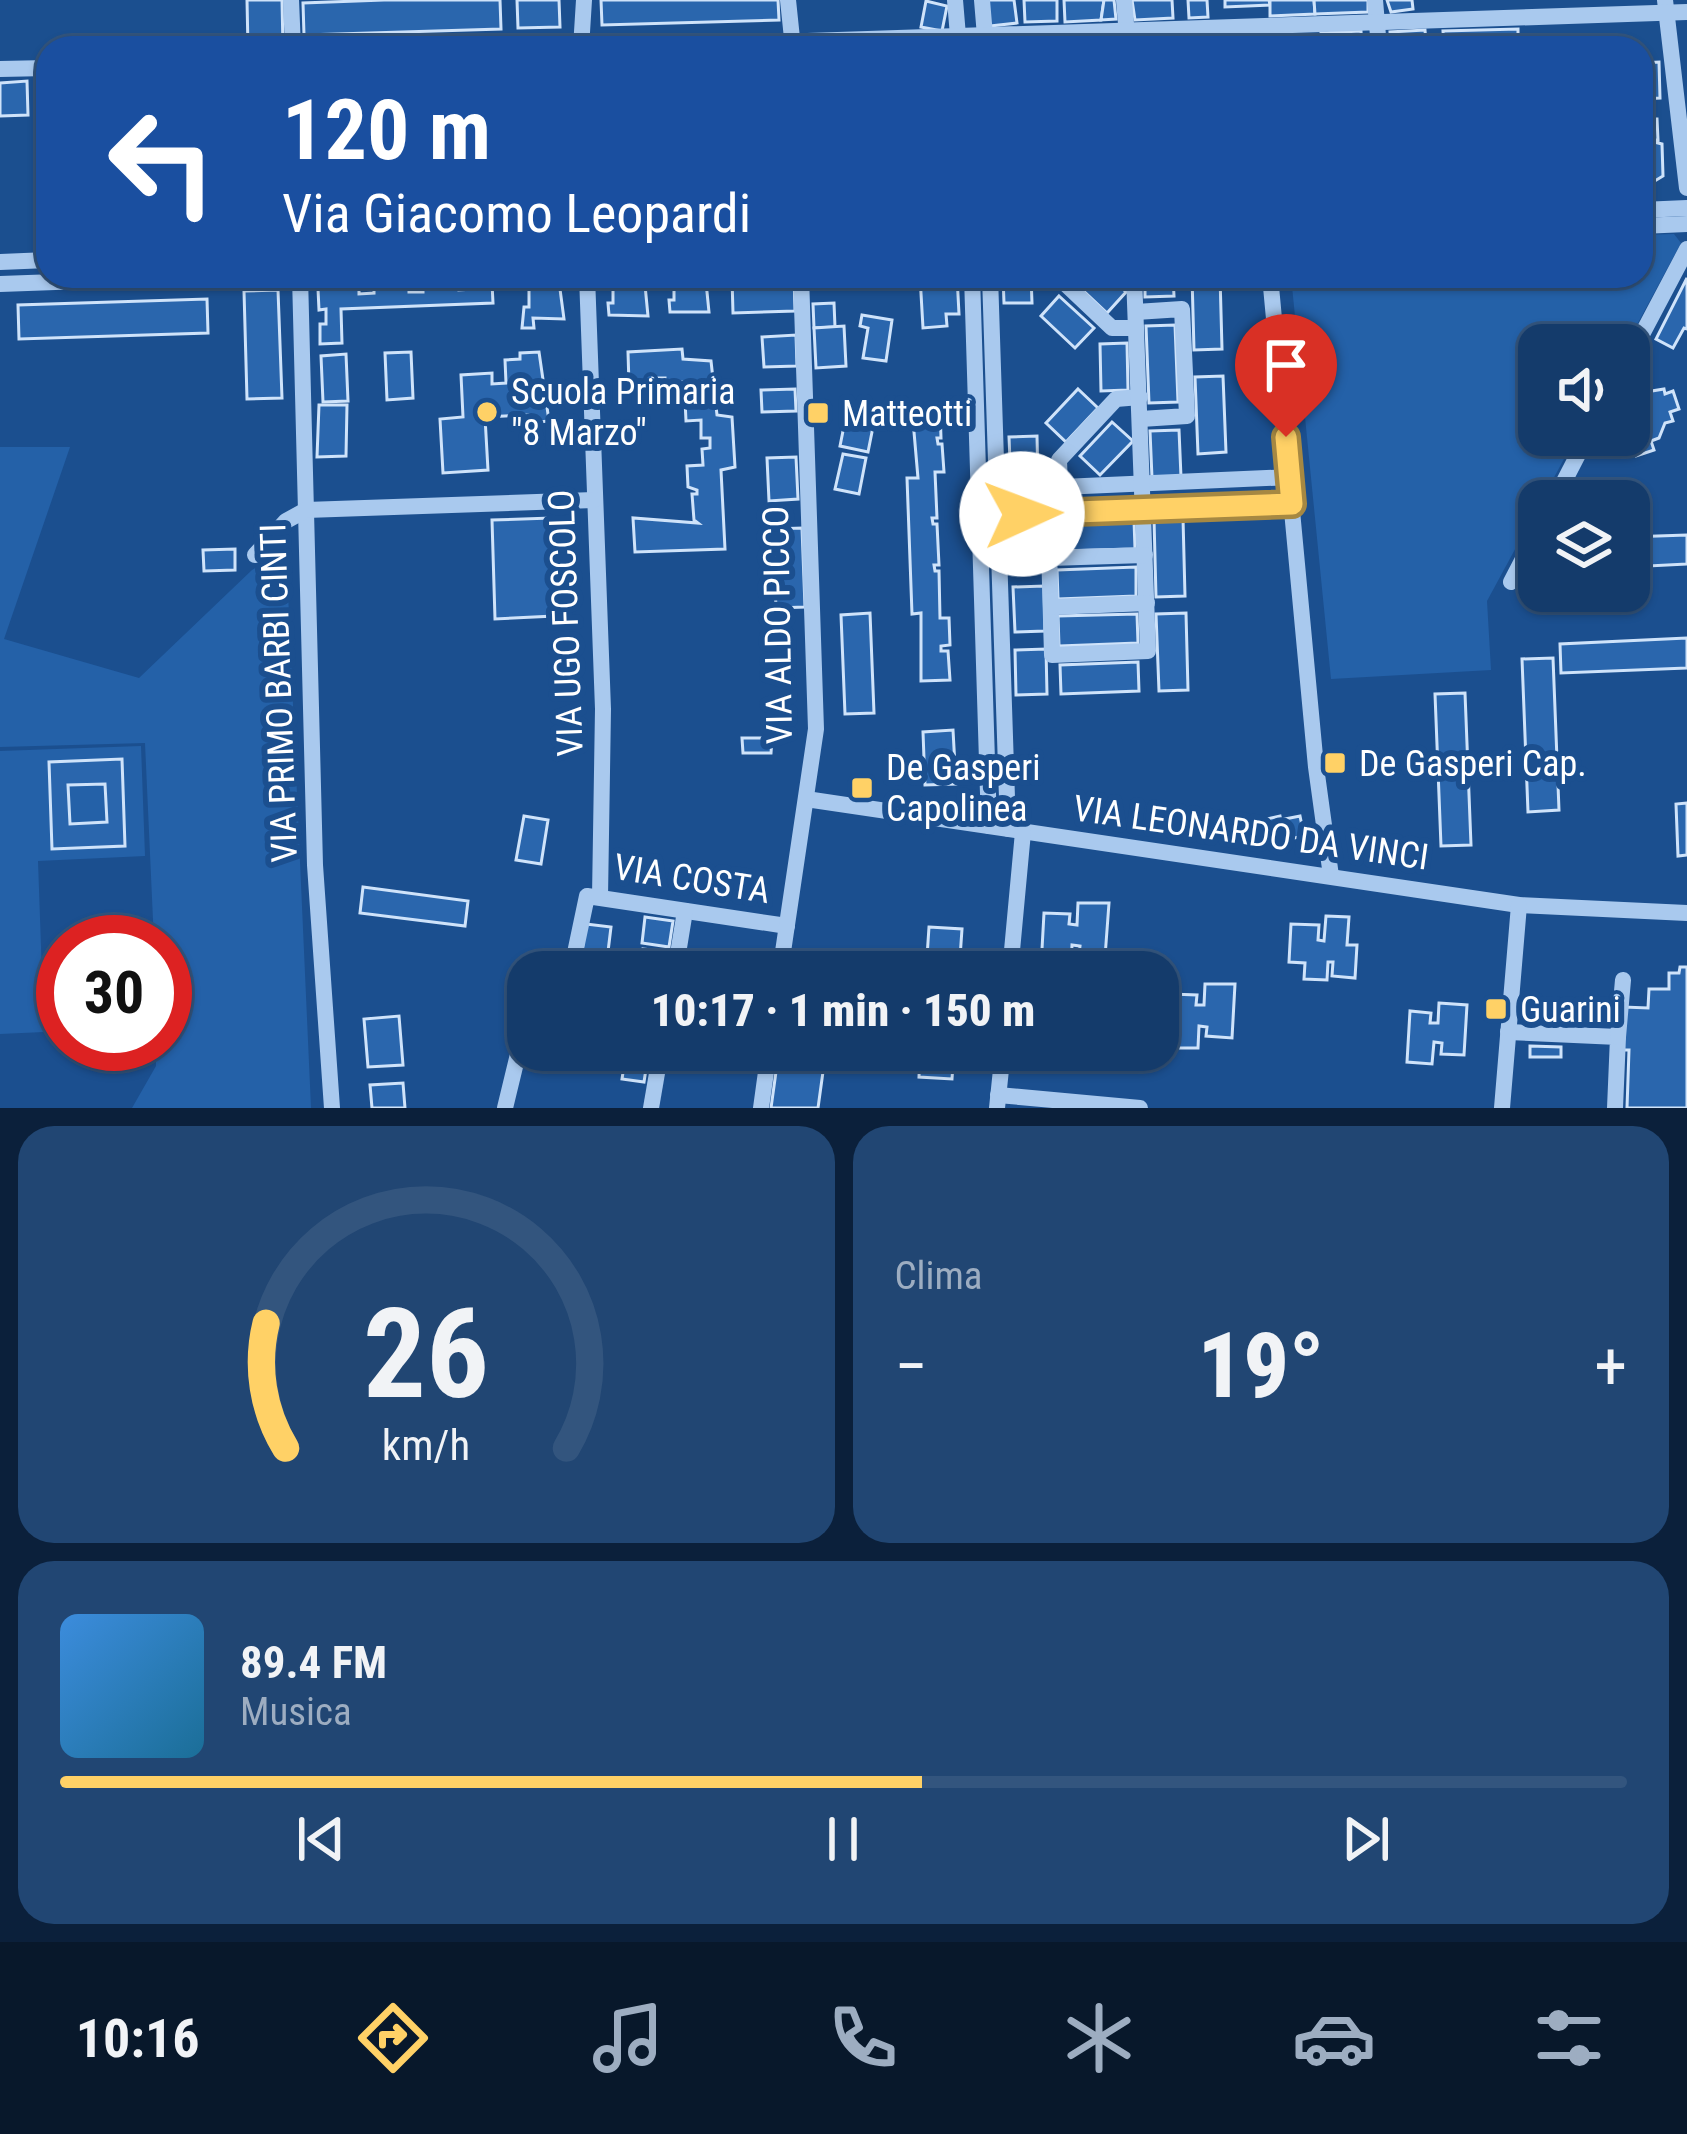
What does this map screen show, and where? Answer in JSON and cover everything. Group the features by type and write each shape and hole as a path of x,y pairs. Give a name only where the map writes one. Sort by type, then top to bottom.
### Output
{"street":[{"path":"291,0 292,36"},
{"path":"582,36 584,0"},
{"path":"788,0 792,36"},
{"path":"955,0 958,36"},
{"path":"982,0 985,36"},
{"path":"1124,0 1128,36"},
{"path":"1375,0 1379,36"},
{"path":"1172,36 1666,7 1687,12"},
{"path":"1666,7 1687,188"},
{"path":"0,69 36,68"},
{"path":"1653,209 1687,208"},
{"path":"1653,225 1687,224"},
{"path":"1647,324 1687,249"},
{"path":"0,262 36,260"},
{"path":"0,284 36,283"},
{"name":"VIA PRIMO BARBI CINTI","path":"300,288 315,865 332,1108"},
{"name":"VIA UGO FOSCOLO","path":"578,951 594,896 603,709 587,288"},
{"name":"VIA ALDO PICCO","path":"783,951 816,729 801,288"},
{"path":"972,288 989,826"},
{"path":"991,288 997,515 1016,830 1011,951"},
{"path":"1070,288 1112,328 1182,309 1187,416 1141,419"},
{"path":"1048,513 1052,655 1148,651 1135,288"},
{"path":"1271,288 1316,766 1331,876"},
{"path":"1060,488 1059,460 1116,399 1140,397"},
{"path":"996,490 1290,477"},
{"path":"255,555 286,521 306,510 595,500"},
{"path":"997,515 1292,504"},
{"path":"1049,558 1145,555"},
{"path":"1511,582 1518,569"},
{"path":"1051,607 1147,603"},
{"name":"VIA LEONARDO DA VINCI","path":"806,799 1519,905 1687,913"},
{"name":"VIA COSTA","path":"594,896 787,926"},
{"path":"1502,1108 1519,905"},
{"path":"678,951 685,911"},
{"path":"1615,1108 1623,980"},
{"path":"1510,1010 1602,1012"},
{"path":"1508,1032 1618,1037"},
{"path":"505,1108 514,1071"},
{"path":"651,1108 657,1071"},
{"path":"760,1108 766,1071"},
{"path":"1001,1071 998,1102 1140,1108"}],"shaded area":[{"path":"1674,234 1681,243 1637,324 1518,324 1518,456 1566,456 1553,480 1518,480 1518,544 1487,601 1491,670 1331,679 1292,288 1653,288 1653,235"},
{"path":"0,447 70,447 4,639 139,678 252,570 286,548 311,1108 132,1108 153,1071 192,1071 192,915 153,915 145,743 0,747"},
{"path":"141,746 145,856 38,861 36,1032 0,1034 0,751"}],"building":[{"path":"247,0 282,0 283,36 248,36"},
{"path":"500,0 501,29 304,35 303,3"},
{"path":"517,0 559,0 560,27 518,28"},
{"path":"601,0 778,0 779,20 602,25"},
{"path":"987,0 1014,0 1017,23 990,26"},
{"path":"1024,0 1057,0 1057,21 1025,22"},
{"path":"1064,0 1104,0 1101,20 1065,22"},
{"path":"1104,0 1114,0 1116,19 1101,20"},
{"path":"1132,0 1172,0 1173,18 1135,20"},
{"path":"1188,0 1207,0 1208,17 1189,18"},
{"path":"1225,0 1269,0 1270,5 1225,7"},
{"path":"1270,0 1314,0 1315,14 1270,16"},
{"path":"1314,0 1368,0 1368,12 1315,14"},
{"path":"1387,0 1412,0 1413,9 1391,12"},
{"path":"926,1 947,6 942,31 921,27"},
{"path":"1518,29 1518,36 1443,36 1443,31"},
{"path":"1425,30 1425,36 1390,36 1390,32"},
{"path":"1361,31 1361,36 1321,36"},
{"path":"1653,62 1659,62 1660,98 1653,98"},
{"path":"27,81 28,115 0,116 0,83"},
{"path":"1653,119 1657,119 1658,140 1653,140"},
{"path":"1653,142 1662,144 1663,176 1653,182"},
{"path":"1687,278 1687,329 1673,348 1656,339"},
{"path":"359,288 359,294 374,293 374,288 409,288 409,292 492,288 493,303 341,309 342,343 320,344 326,309 319,310 318,289"},
{"path":"529,288 560,289 564,319 533,318 534,328 522,328 524,307 529,307"},
{"path":"613,288 645,288 648,316 609,315 608,303 613,303"},
{"path":"674,288 707,288 709,312 670,312 669,300 674,300"},
{"path":"732,288 794,288 795,311 733,313"},
{"path":"921,288 958,288 959,314 946,314 947,326 923,328"},
{"path":"1003,288 1031,288 1032,303 1004,303"},
{"path":"1080,288 1126,292 1107,313"},
{"path":"1145,288 1174,288 1174,296 1145,297"},
{"path":"1192,288 1220,288 1222,349 1194,350"},
{"path":"278,290 282,398 247,399 244,291"},
{"path":"1059,296 1094,328 1075,348 1041,316"},
{"path":"207,299 208,333 19,339 18,305"},
{"path":"834,303 835,327 814,328 813,304"},
{"path":"862,315 892,320 886,361 863,358 868,328 860,326"},
{"path":"1175,325 1178,402 1149,403 1146,326"},
{"path":"844,326 846,366 816,368 814,328"},
{"path":"796,335 797,366 764,367 762,337"},
{"path":"1127,343 1128,390 1101,391 1100,344"},
{"path":"682,349 683,359 711,361 717,415 732,417 735,467 721,470 725,549 635,552 633,518 698,523 692,494 697,490 688,487 687,466 703,465 702,449 710,448 710,438 701,438 701,420 686,421 685,400 694,399 693,389 684,389 684,382 665,383 665,378 653,378 654,384 629,385 628,352"},
{"path":"411,352 413,398 387,400 385,353"},
{"path":"539,352 549,421 529,423 528,415 485,417 488,470 443,473 440,419 463,417 461,375 492,373 492,384 506,383 505,360"},
{"path":"346,354 348,401 323,402 321,356"},
{"path":"1223,376 1226,452 1198,454 1195,377"},
{"path":"795,389 796,411 762,412 761,390"},
{"path":"1078,389 1098,408 1066,442 1046,423"},
{"path":"1673,391 1679,409 1670,412 1673,421 1665,423 1659,438 1651,441 1654,450 1650,451 1650,394"},
{"path":"319,405 347,405 346,456 317,457"},
{"path":"940,408 941,438 937,438 942,444 944,472 935,472 937,518 932,518 937,524 939,565 934,565 939,571 940,618 949,618 950,645 941,646 941,651 948,651 950,680 921,681 921,613 912,614 907,478 918,478 912,409"},
{"path":"846,416 874,422 868,452 840,446"},
{"path":"1112,422 1133,441 1100,475 1080,456"},
{"path":"1179,430 1181,477 1152,478 1150,431"},
{"path":"1037,436 1038,483 1011,484 1009,437"},
{"path":"843,454 866,458 859,494 835,489"},
{"path":"796,457 798,499 769,501 767,458"},
{"path":"551,518 554,616 495,619 492,520"},
{"path":"1183,518 1185,596 1156,597 1154,519"},
{"path":"1134,520 1135,549 1056,551 1056,522"},
{"path":"1042,523 1043,566 1013,567 1011,524"},
{"path":"802,528 805,607 776,608 773,529"},
{"path":"1687,535 1687,564 1650,566 1650,536"},
{"path":"235,549 235,570 204,571 203,550"},
{"path":"1136,567 1136,596 1058,599 1057,570"},
{"path":"1044,586 1045,631 1015,632 1013,587"},
{"path":"870,613 874,713 845,714 841,615"},
{"path":"1186,613 1188,690 1159,691 1156,614"},
{"path":"1137,614 1138,643 1059,646 1058,616"},
{"path":"1687,638 1687,668 1561,673 1560,644"},
{"path":"1046,649 1047,694 1016,695 1015,650"},
{"path":"1553,658 1559,810 1528,812 1522,659"},
{"path":"1138,662 1139,691 1061,694 1060,665"},
{"path":"1465,693 1471,845 1441,846 1435,694"},
{"path":"953,730 956,784 925,785 923,732"},
{"path":"742,738 772,738 771,753 743,753"},
{"path":"122,759 125,846 52,849 49,762","holes":["105,784 107,822 70,824 68,785"]},
{"path":"1687,803 1687,855 1678,856 1676,804"},
{"path":"524,816 548,820 541,864 516,860"},
{"path":"1280,816 1285,843 1273,845 1267,819"},
{"path":"1300,816 1304,836 1284,840 1280,820"},
{"path":"363,887 468,901 465,926 360,913"},
{"path":"1078,903 1109,903 1105,951 1079,951 1080,946 1072,945 1072,951 1042,951 1044,913 1070,914 1069,924 1077,925"},
{"path":"1326,916 1349,917 1347,945 1357,945 1355,978 1332,976 1333,962 1328,962 1327,980 1304,979 1305,963 1289,962 1291,924 1319,925 1318,940 1324,941"},
{"path":"645,917 673,921 669,947 642,943"},
{"path":"586,924 611,927 608,951 582,951"},
{"path":"929,927 962,929 960,951 927,951"},
{"path":"1680,967 1687,967 1687,1108 1627,1108 1629,1050 1623,1050 1624,1007 1648,1008 1649,989 1669,989 1669,973 1679,973"},
{"path":"1205,984 1235,984 1232,1038 1206,1036 1207,1027 1199,1026 1198,1048 1179,1048 1179,994 1197,995 1196,1005 1204,1005"},
{"path":"1439,1003 1467,1005 1464,1055 1441,1054 1442,1043 1434,1042 1432,1064 1407,1062 1410,1011 1431,1013 1430,1023 1438,1023"},
{"path":"399,1016 403,1065 368,1067 364,1019"},
{"path":"1530,1046 1561,1047 1561,1057 1530,1057"},
{"path":"623,1071 646,1071 644,1082 622,1079"},
{"path":"776,1071 823,1071 818,1108 771,1108"},
{"path":"919,1071 953,1071 952,1079 919,1077"},
{"path":"403,1083 405,1108 372,1108 370,1085"}],"place":[{"name":"Scuola Primaria \"8 Marzo\"","path":"487,412"},
{"name":"Matteotti","path":"818,413"},
{"name":"De Gasperi Cap.","path":"1335,763"},
{"name":"De Gasperi Capolinea","path":"862,788"},
{"name":"Guarini","path":"1496,1009"}],"route":[{"path":"1022,514 1292,504 1286,437"}]}
